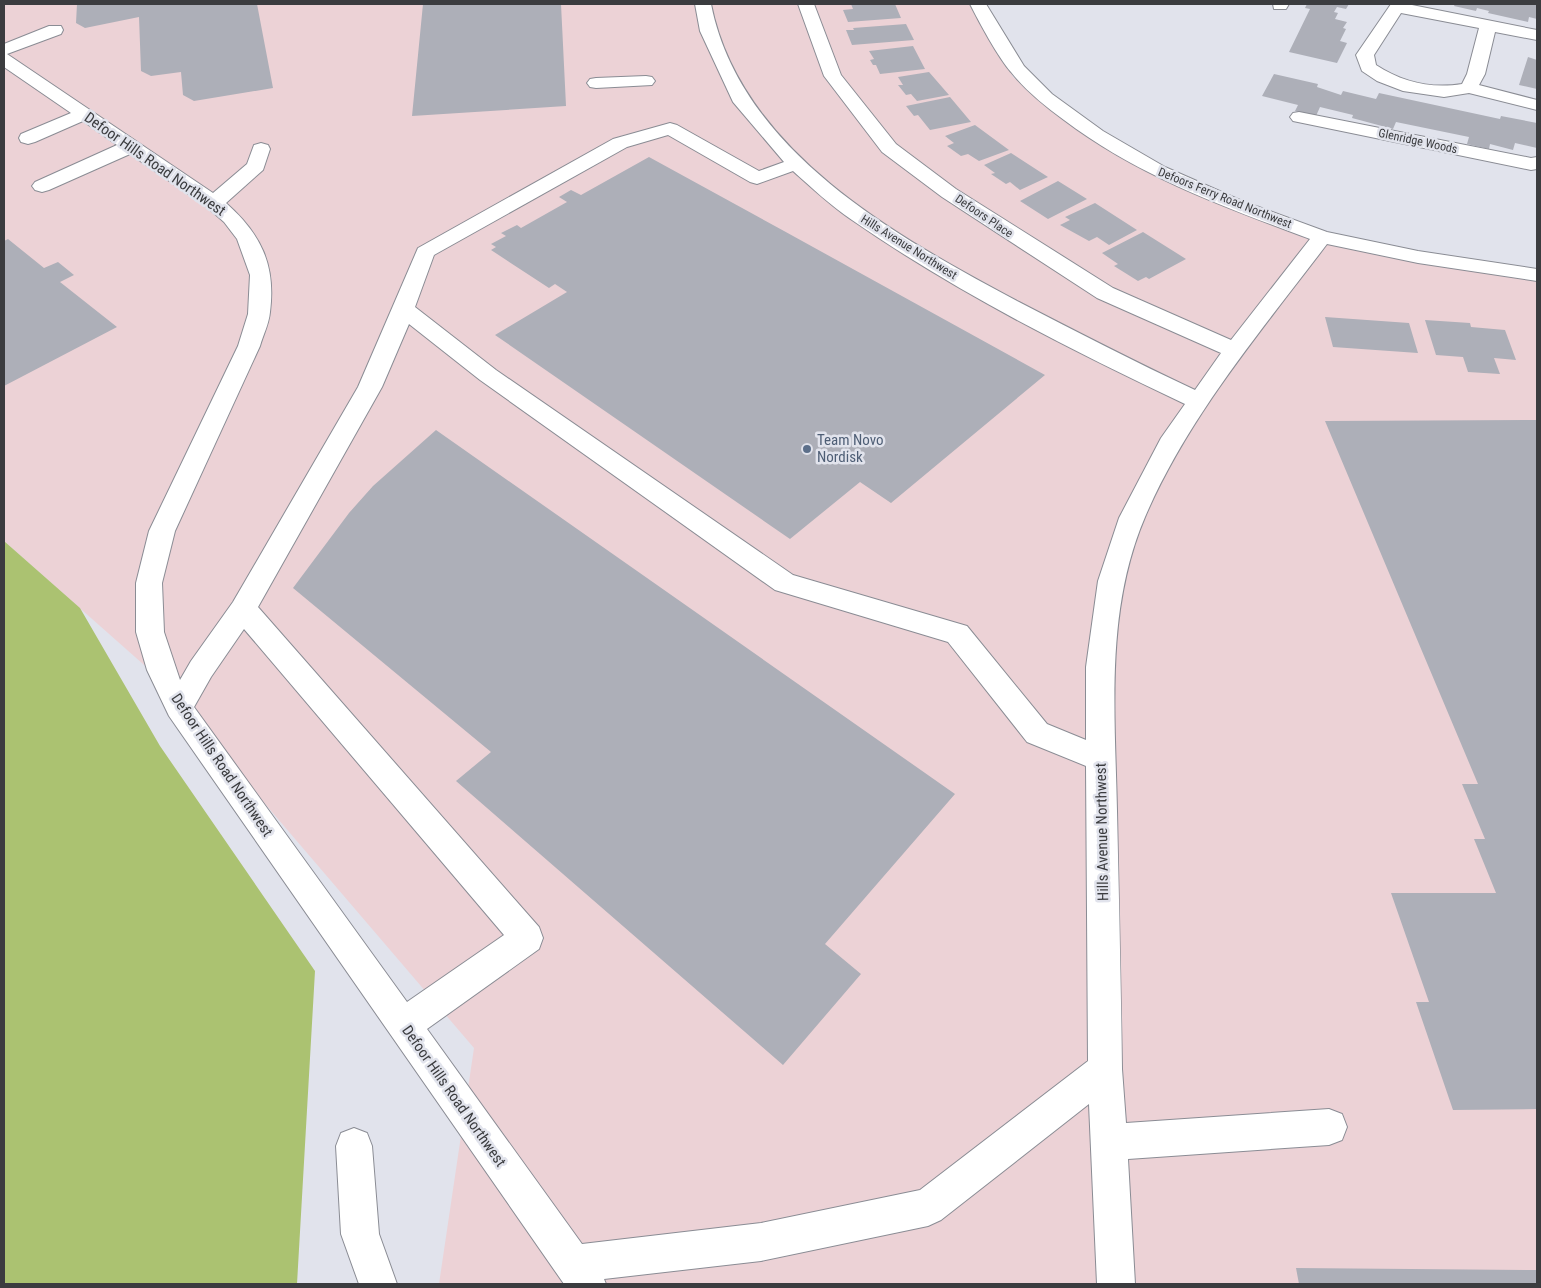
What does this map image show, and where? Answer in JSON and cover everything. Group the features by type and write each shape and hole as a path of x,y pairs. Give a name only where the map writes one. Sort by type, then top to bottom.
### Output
{"street":[{"name":"Hills Avenue Northwest","path":"703,4 708,31 742,102 796,164 856,215 943,270 1115,362 1199,402"},
{"name":"Defoors Place","path":"806,4 833,76 889,148 957,199 1105,293 1235,350"},
{"name":"Defoors Ferry Road Northwest","path":"978,4 1017,69 1046,98 1096,135 1158,171 1233,204 1322,237 1418,257 1537,275"},
{"path":"1537,35 1399,6 1365,55 1368,67 1382,77 1409,87 1444,92 1470,88 1537,105"},
{"path":"1470,88 1476,74 1488,25"},
{"path":"4,50 55,30"},
{"name":"Defoor Hills Road Northwest","path":"4,59 214,203 231,218 247,238 261,275 259,314 249,346 162,531 150,583 150,632 161,670 179,708 580,1274"},
{"path":"596,83 646,81"},
{"path":"28,138 84,114"},
{"name":"Glenridge Woods","path":"1299,117 1531,164 1537,163"},
{"path":"179,708 201,669 243,609 370,387 404,309 425,252 620,143 670,128 757,178 796,164"},
{"path":"42,186 131,146"},
{"path":"214,203 256,166 261,149"},
{"name":"Hills Avenue Northwest","path":"1116,1284 1105,1069 1100,667 1111,581 1132,518 1173,438 1235,350 1322,237"},
{"path":"404,309 488,375 784,583 957,634 1037,734 1101,759"},
{"path":"243,609 527,938 404,1025"},
{"path":"580,1274 761,1242 928,1207 1105,1069"},
{"path":"1108,1142 1329,1127"},
{"path":"354,1146 360,1234 378,1284"}],"shaded area":[{"path":"4,4 980,4 1013,77 1127,155 1305,231 1537,272 1537,1284 439,1284 474,1048 152,672 4,541"}],"green space":[{"path":"4,541 80,608 160,746 315,971 297,1284 4,1284"}],"building":[{"path":"77,4 257,4 273,88 194,101 183,95 181,72 151,76 141,71 139,17 85,28 76,23"},
{"path":"423,4 561,4 566,106 412,116"},
{"path":"851,4 895,4 901,18 848,22 843,10 853,9"},
{"path":"1307,4 1349,4 1346,9 1337,7 1334,12 1338,13 1335,19 1347,22 1343,28 1346,29 1340,41 1347,43 1337,63 1289,52 1310,9 1305,8"},
{"path":"1455,4 1537,4 1537,19 1529,17 1528,22 1488,13 1489,11 1477,8 1476,11 1454,6"},
{"path":"906,24 914,40 852,45 846,30 854,30 853,28"},
{"path":"913,46 925,69 880,74 876,65 873,65 870,60 874,59 869,51"},
{"path":"1528,57 1537,60 1537,89 1519,85"},
{"path":"929,72 949,95 917,101 911,94 906,95 898,85 903,85 898,77"},
{"path":"1274,74 1318,84 1317,87 1341,95 1343,91 1376,99 1379,93 1500,119 1501,116 1537,123 1537,148 1515,143 1513,150 1490,144 1489,149 1467,144 1469,137 1396,122 1393,129 1352,118 1353,115 1320,107 1316,116 1295,111 1298,105 1262,96"},
{"path":"950,97 971,122 930,130 918,115 914,116 906,106"},
{"path":"975,125 1009,150 979,161 968,154 961,156 947,146 954,143 945,136"},
{"path":"1011,153 1048,177 1020,190 1010,182 1006,184 991,174 995,173 984,165"},
{"path":"649,157 1045,375 891,503 860,482 790,539 495,335 567,292 555,284 549,288 491,250 496,247 491,244 506,236 501,233 517,225 521,228 567,202 559,197 571,190 581,195"},
{"path":"1058,181 1087,199 1048,219 1020,201"},
{"path":"1095,203 1137,230 1109,245 1097,237 1089,241 1060,225 1070,220 1065,217"},
{"path":"1143,232 1186,259 1149,279 1146,277 1138,281 1114,266 1118,264 1102,253"},
{"path":"8,239 44,268 58,262 74,275 60,282 117,327 4,386 4,241"},
{"path":"1325,317 1409,323 1418,353 1333,347"},
{"path":"1425,320 1470,323 1471,327 1505,330 1516,360 1494,358 1500,374 1468,372 1463,357 1436,355"},
{"path":"1537,420 1537,1109 1453,1110 1416,1002 1429,1002 1391,893 1496,893 1474,839 1485,839 1462,784 1478,784 1325,421"},
{"path":"436,430 955,794 825,944 861,974 783,1065 456,781 491,752 293,588 349,513 373,486"},
{"path":"1296,1268 1537,1270 1537,1284 1299,1284"}],"place":[{"name":"Team Novo Nordisk","path":"807,449"}]}
